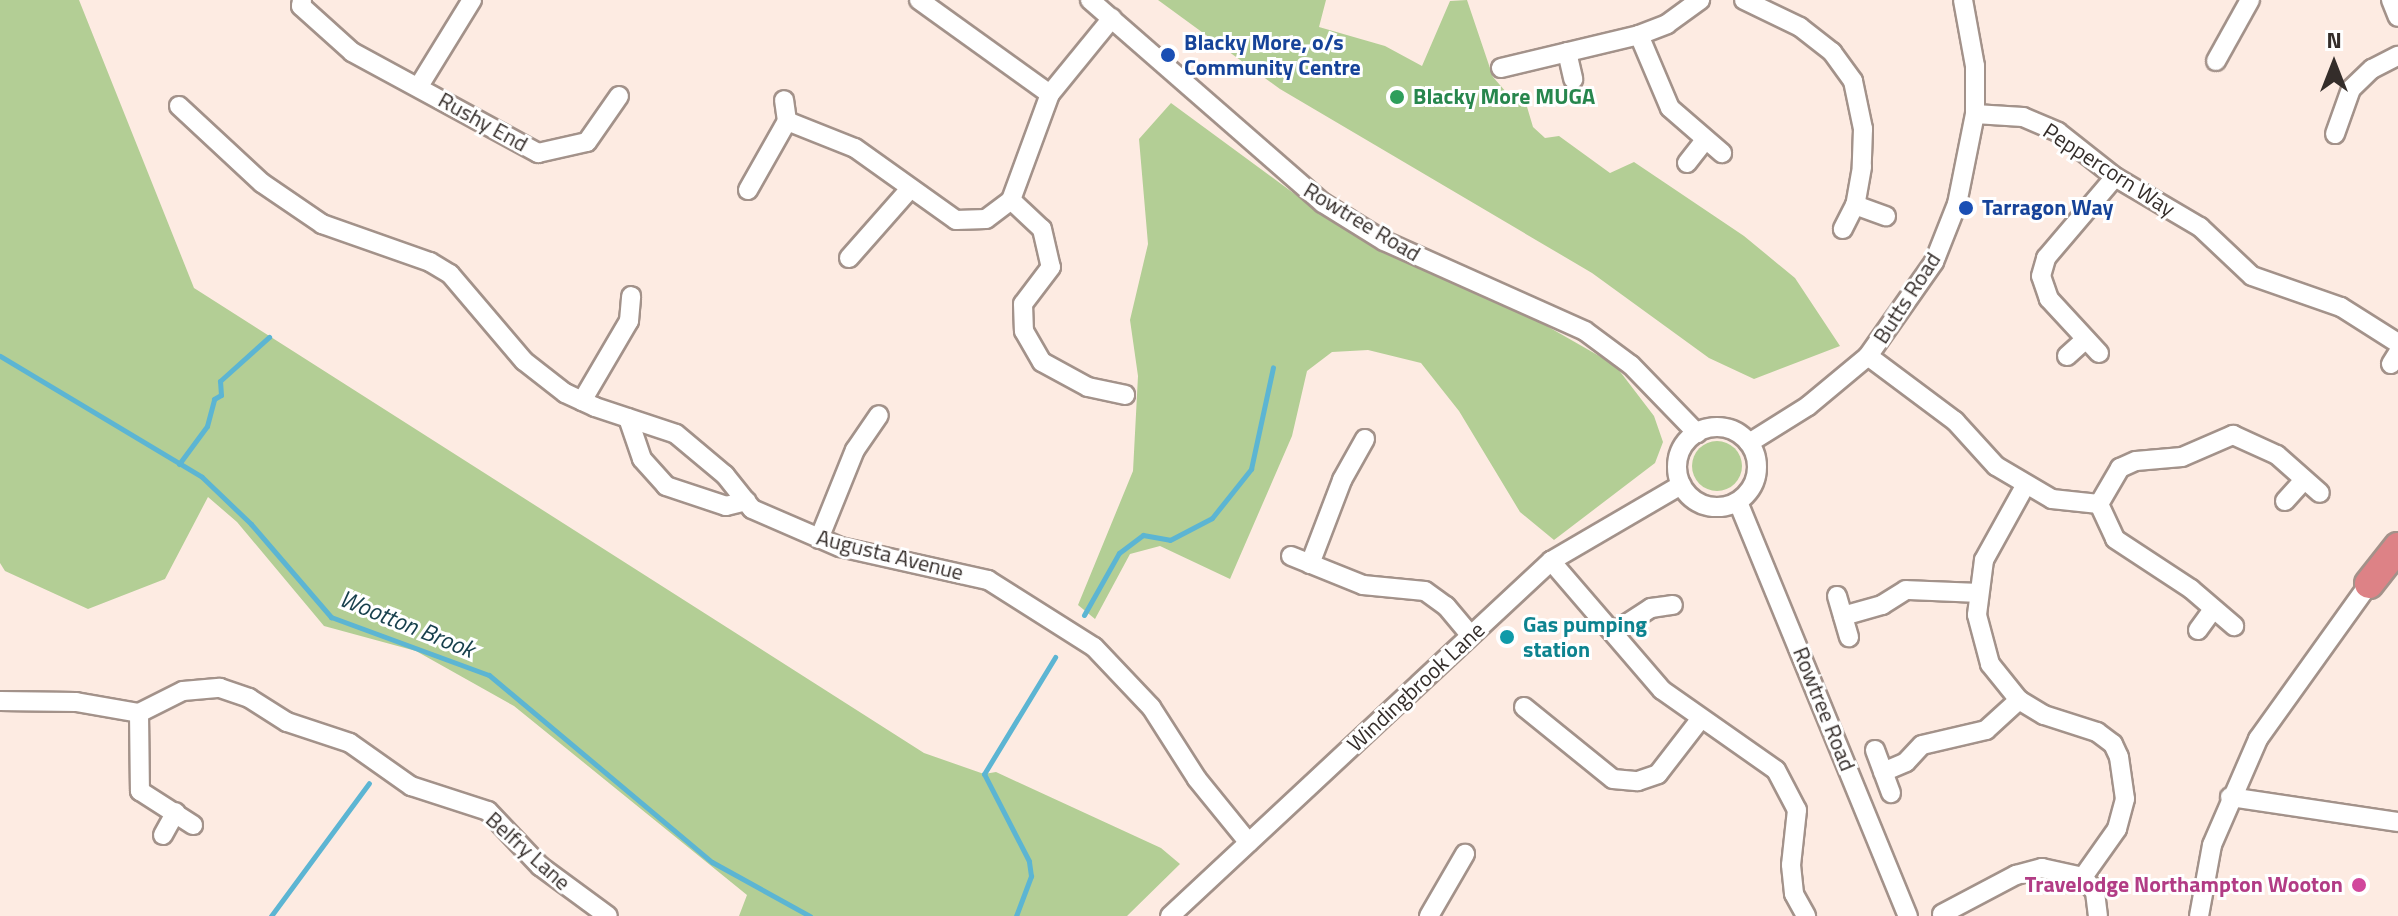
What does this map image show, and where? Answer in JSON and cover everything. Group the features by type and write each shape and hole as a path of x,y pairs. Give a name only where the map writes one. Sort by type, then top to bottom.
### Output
{"highway":[{"path":"2369,584 2398,547"}],"street":[{"name":"Rushy End","path":"302,0 301,6 352,52 538,153 587,142 619,96"},
{"name":"Rushy End","path":"419,86 472,0"},
{"path":"919,0 1050,94"},
{"name":"Rowtree Road","path":"1090,0 1323,203 1384,241 1585,331 1631,365 1697,433"},
{"path":"1501,68 1639,35 1679,17 1700,0"},
{"path":"1744,0 1800,27 1832,52 1853,81 1863,129 1855,205 1843,229"},
{"name":"Butts Road","path":"1749,443 1808,406 1868,356 1934,262 1957,204 1975,114 1975,66 1963,0"},
{"path":"2216,61 2250,0"},
{"path":"2391,0 2398,17"},
{"path":"787,121 855,148 909,190 956,220 986,219 1011,200 1050,94 1112,18"},
{"path":"1639,35 1670,108 1704,141 1722,153"},
{"path":"1567,52 1573,79"},
{"path":"2335,134 2351,89 2372,69 2398,56"},
{"path":"748,190 787,121 784,100"},
{"name":"Augusta Avenue","path":"179,106 262,183 322,224 450,274 524,361 582,401 676,434 725,475 752,509 819,539 988,580 1094,647 1151,707 1197,779 1249,843"},
{"name":"Peppercorn Way","path":"1975,114 2023,117 2058,132 2115,177 2200,227 2252,276 2341,307 2398,343"},
{"path":"1687,163 1704,141"},
{"path":"2099,353 2049,299 2041,276 2046,258 2115,177"},
{"path":"849,258 909,190"},
{"path":"1011,200 1042,229 1051,267 1023,304 1024,331 1042,362 1088,387 1125,395"},
{"path":"1855,205 1886,216"},
{"path":"582,401 629,321 631,296"},
{"path":"2067,356 2086,339"},
{"path":"1868,356 1955,421 1996,466 2025,486 2052,499 2099,504"},
{"path":"819,539 855,450 879,415"},
{"path":"628,418 642,459 666,486 726,506 746,501"},
{"path":"1718,427 1749,443 1756,477 1738,502 1703,505 1681,485 1678,458 1697,433 1718,427"},
{"path":"2099,504 2120,468 2136,461 2182,457 2233,435 2277,455 2320,493"},
{"path":"1310,564 1342,480 1365,439"},
{"path":"2285,501 2303,481"},
{"name":"Windingbrook Lane","path":"1174,915 1551,561 1681,485"},
{"path":"2025,486 1993,539 1977,593 1980,637 1990,664 2019,700 2044,715 2097,732 2113,744 2119,757 2125,799 2117,829 2083,877"},
{"name":"Rowtree Road","path":"1738,502 1908,916"},
{"path":"2099,504 2115,539 2234,626"},
{"path":"1291,556 1363,585 1425,591 1470,635"},
{"path":"1551,561 1662,690 1699,721 1776,770 1792,794 1797,810 1794,894 1806,916"},
{"path":"2199,916 2212,845 2230,797 2258,739 2369,584"},
{"path":"1843,616 1882,605 1906,590 1977,593"},
{"path":"1837,596 1849,637"},
{"path":"1614,632 1651,608 1673,605"},
{"path":"2198,630 2213,609"},
{"name":"Belfry Lane","path":"139,713 183,691 220,688 249,698 287,722 350,743 411,786 488,811 540,866 608,916"},
{"path":"1883,772 1906,762 1922,745 1986,730 2019,700"},
{"path":"0,701 76,702 139,713 140,791 193,825"},
{"path":"1524,707 1613,779 1638,781 1658,774 1699,721"},
{"path":"1875,750 1891,793"},
{"path":"2230,797 2398,822"},
{"path":"163,835 176,812"},
{"path":"1429,916 1465,854"},
{"path":"1939,909 2016,875 2042,868 2083,877 2095,892 2098,916"}],"green space":[{"path":"0,0 79,0 194,288 924,753 984,774 996,772 1161,848 1180,864 1127,916 739,916 747,895 514,706 416,651 324,626 237,522 208,497 165,579 88,609 5,571 0,563"},
{"path":"1158,0 1326,0 1319,27 1385,46 1422,66 1450,1 1467,0 1493,77 1506,92 1522,90 1533,127 1545,138 1559,136 1610,173 1634,162 1744,236 1795,278 1840,346 1754,379 1709,358 1592,273 1280,89"},
{"path":"1171,103 1330,220 1524,313 1615,365 1654,416 1663,442 1655,463 1554,540 1520,512 1459,411 1421,363 1368,350 1332,352 1307,371 1292,436 1230,579 1160,546 1130,554 1095,619 1078,605 1133,471 1138,376 1130,320 1148,244 1139,139"},
{"path":"1717,441 1735,448 1742,466 1735,484 1717,491 1699,484 1692,466 1699,448"}],"waterway":[{"path":"179,464 207,426 214,399 221,395 220,381 269,337"},
{"name":"Wootton Brook","path":"0,356 202,477 251,524 331,617 489,675 712,862 810,916"},
{"path":"1084,615 1119,553 1143,535 1170,540 1212,518 1251,469 1273,367"},
{"path":"1016,916 1031,876 1029,861 984,774 1055,657"},
{"path":"271,916 369,783"}],"place":[{"name":"Blacky More, o/s Community Centre","path":"1168,55"},
{"name":"Blacky More MUGA","path":"1397,97"},
{"name":"Tarragon Way","path":"1966,208"},
{"name":"Gas pumping station","path":"1507,637"},
{"name":"Travelodge Northampton Wooton","path":"2359,885"}]}
